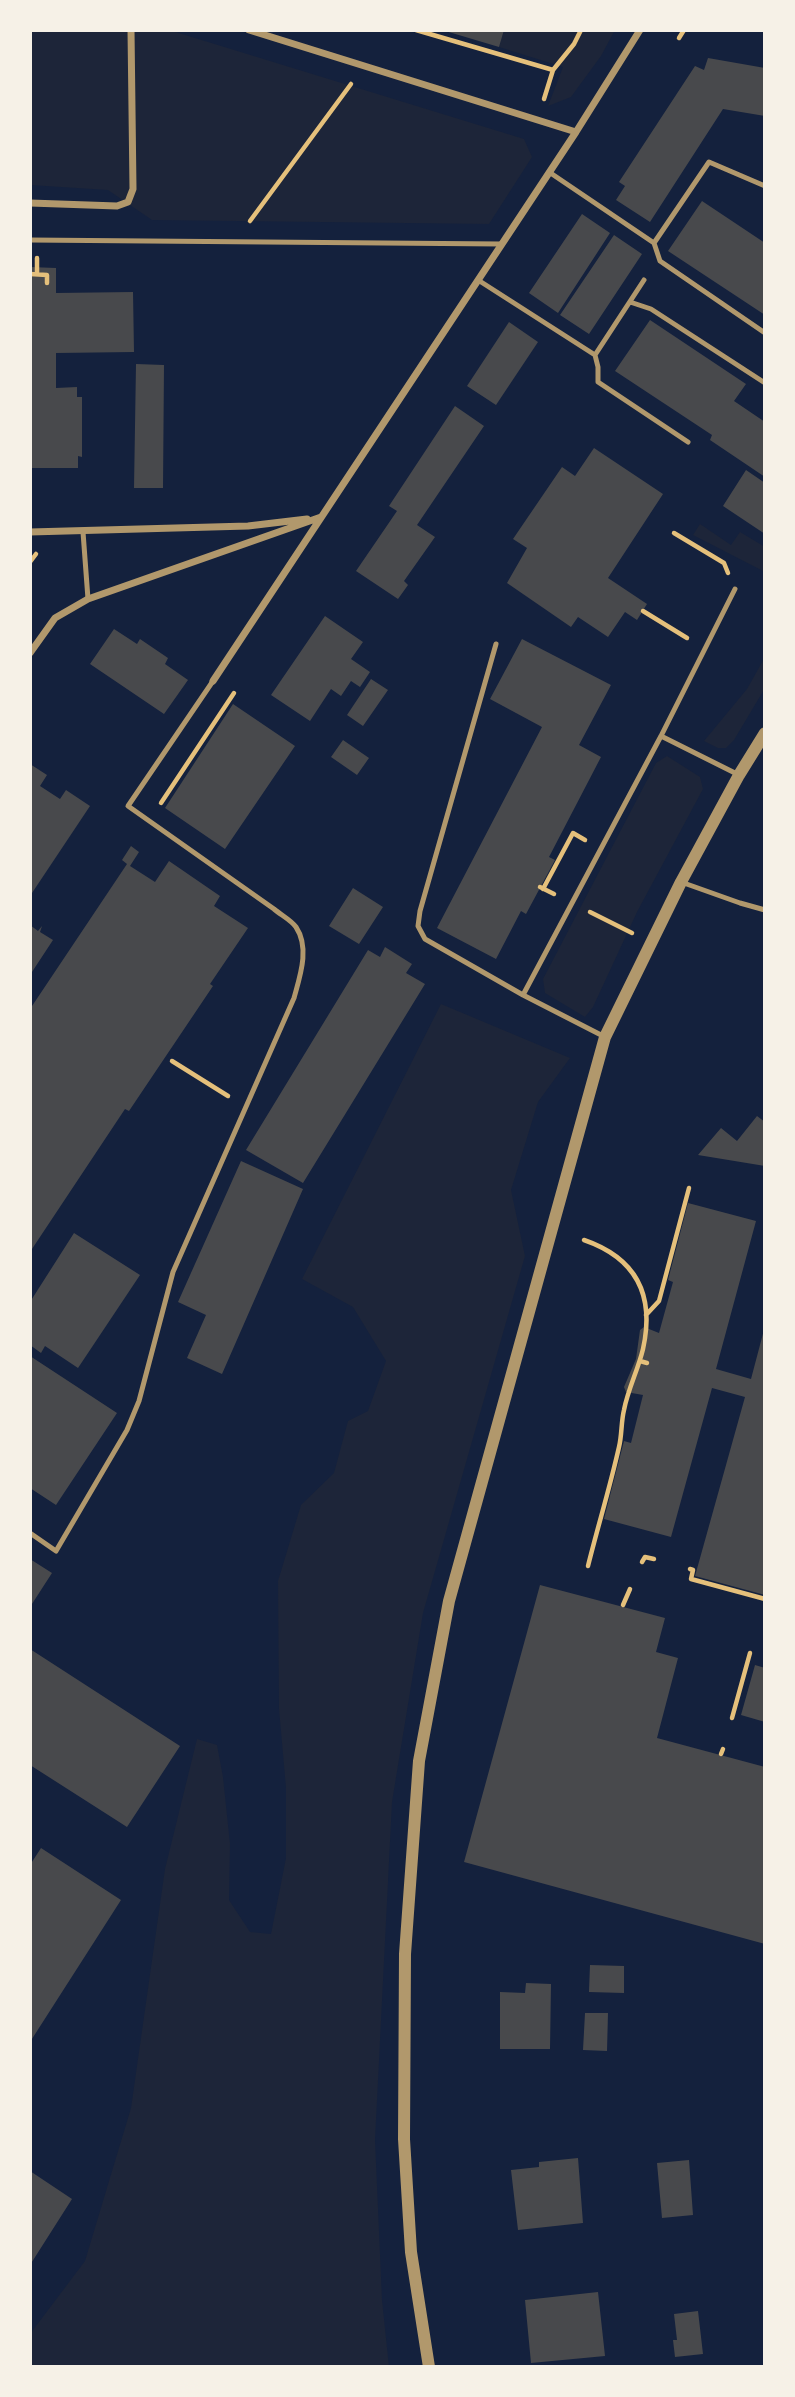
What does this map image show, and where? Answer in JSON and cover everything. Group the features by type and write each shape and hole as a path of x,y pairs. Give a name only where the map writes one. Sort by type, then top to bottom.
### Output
{"street":[{"path":"30,203 117,206 128,202 133,189 131,30"},
{"path":"249,30 576,132"},
{"path":"213,681 576,132 640,30"},
{"path":"30,532 248,526 321,517"},
{"path":"30,653 55,618 88,599 321,517"},
{"path":"429,2367 411,2252 404,2139 405,1954 419,1761 449,1601 605,1037 681,881 765,733"}],"lane":[{"path":"654,243 709,162 765,186"},
{"path":"549,172 654,243 660,261 765,332"},
{"path":"30,240 501,243"},
{"path":"478,280 594,355 598,367 598,382 688,442"},
{"path":"594,355 644,281"},
{"path":"630,302 651,309 765,383"},
{"path":"83,532 88,599"},
{"path":"523,995 661,736 735,589"},
{"path":"496,644 418,926 425,939 523,995 605,1037"},
{"path":"30,1534 56,1551 127,1430 139,1401 173,1272 294,998 303,966 303,947 296,927 128,806 213,681"},
{"path":"661,736 740,775"},
{"path":"681,881 765,910"}],"path":[{"path":"415,30 553,70"},
{"path":"538,120 553,70 581,30"},
{"path":"679,38 684,30"},
{"path":"235,242 365,66"},
{"path":"37,256 37,274"},
{"path":"30,274 47,275 47,283"},
{"path":"674,533 724,563 735,589"},
{"path":"643,611 682,635"},
{"path":"164,812 158,808 234,693"},
{"path":"601,848 573,833 542,888 652,942"},
{"path":"172,1061 234,1100"},
{"path":"646,1316 659,1301 689,1188"},
{"path":"584,1240 604,1247 632,1271 645,1302 646,1316 640,1361 623,1411 620,1443 588,1566"},
{"path":"640,1361 647,1363"},
{"path":"642,1562 645,1557 654,1559"},
{"path":"690,1569 693,1570 691,1579 765,1600"},
{"path":"623,1605 630,1590"},
{"path":"732,1718 750,1653"}],"shaded area":[{"path":"30,30 169,30 524,139 532,157 489,224 152,220 108,190 30,185"},
{"path":"504,30 615,30 601,56 571,97 548,106 563,67 499,47"},
{"path":"700,524 731,545 740,532 765,547 765,572 693,535"},
{"path":"765,657 765,688 734,740 726,748 718,748 704,741 747,689"},
{"path":"667,756 700,777 703,789 637,912 593,1007 585,1017 545,993 543,979 656,763"},
{"path":"441,1004 570,1058 538,1102 511,1190 525,1256 423,1613 392,1802 375,2140 382,2300 389,2367 30,2367 30,2334 85,2261 131,2108 165,1869 197,1739 217,1745 230,1844 229,1900 250,1932 271,1934 286,1858 286,1788 279,1709 278,1581 301,1505 334,1473 348,1421 368,1411 386,1361 353,1307 302,1279"}],"building":[{"path":"442,30 504,30 499,47"},
{"path":"708,58 765,68 765,116 723,109 650,222 616,200 625,186 619,182 695,66 704,70"},
{"path":"702,201 765,243 765,315 668,251"},
{"path":"582,214 610,233 558,313 529,293"},
{"path":"614,235 642,254 589,334 560,315"},
{"path":"30,267 56,268 56,293 133,292 134,352 56,353 56,388 77,387 77,397 82,397 82,457 78,456 78,468 30,468"},
{"path":"650,320 746,384 734,401 765,422 765,477 710,440 712,435 615,371"},
{"path":"509,322 538,342 496,405 467,386"},
{"path":"136,364 164,365 163,488 134,488"},
{"path":"455,406 484,426 417,525 435,537 404,581 408,585 398,599 356,571 397,511 389,506"},
{"path":"594,448 663,494 608,578 647,604 637,620 625,612 608,637 578,617 571,627 507,583 527,548 513,539 562,467 575,476"},
{"path":"746,470 765,483 765,534 723,506"},
{"path":"325,616 363,642 351,659 370,672 360,687 351,681 341,696 331,689 310,721 271,695"},
{"path":"114,629 137,644 140,639 168,658 165,664 188,680 164,714 90,664"},
{"path":"522,639 611,685 579,745 601,757 549,857 555,860 526,914 521,911 496,959 437,928 542,727 490,699"},
{"path":"371,679 388,690 363,726 347,715"},
{"path":"233,704 295,746 225,849 165,808"},
{"path":"343,740 369,758 357,775 331,757"},
{"path":"30,764 47,775 40,786 60,799 66,790 90,806 30,896"},
{"path":"131,846 139,852 130,866 155,882 169,861 220,896 214,906 248,928 210,984 213,986 129,1111 125,1109 30,1252 30,1009 127,864 122,860"},
{"path":"353,888 383,907 359,944 329,926"},
{"path":"30,925 38,931 42,926 40,932 53,940 30,975"},
{"path":"385,947 412,964 406,973 425,984 303,1183 246,1150 368,950 380,957"},
{"path":"757,1116 765,1122 765,1166 698,1155 721,1128 737,1141"},
{"path":"241,1161 303,1189 222,1374 187,1358 206,1315 178,1302"},
{"path":"688,1203 756,1221 716,1369 751,1379 765,1326 765,1595 695,1576 745,1397 712,1388 671,1537 604,1519 624,1441 631,1443 643,1395 626,1392 624,1387 636,1359 640,1330 644,1327 659,1333 673,1282 668,1280"},
{"path":"74,1233 140,1275 78,1368 45,1346 41,1353 30,1345 30,1302"},
{"path":"30,1356 117,1413 56,1505 30,1488"},
{"path":"30,1559 52,1573 30,1607"},
{"path":"540,1585 665,1618 656,1652 678,1658 657,1738 765,1767 765,1944 464,1862"},
{"path":"30,1649 180,1746 127,1827 30,1765"},
{"path":"755,1665 765,1668 765,1722 741,1715"},
{"path":"41,1848 121,1900 30,2042 30,1865"},
{"path":"590,1965 624,1966 624,1993 589,1992"},
{"path":"526,1983 551,1984 550,2049 500,2049 500,1992 525,1993"},
{"path":"585,2013 608,2013 607,2051 583,2050"},
{"path":"578,2158 583,2223 518,2230 511,2170 539,2167 539,2162"},
{"path":"689,2160 693,2215 662,2218 657,2163"},
{"path":"30,2171 72,2199 30,2265"},
{"path":"598,2292 605,2356 531,2363 525,2300"},
{"path":"698,2311 703,2354 675,2357 673,2340 677,2340 674,2314"}]}
